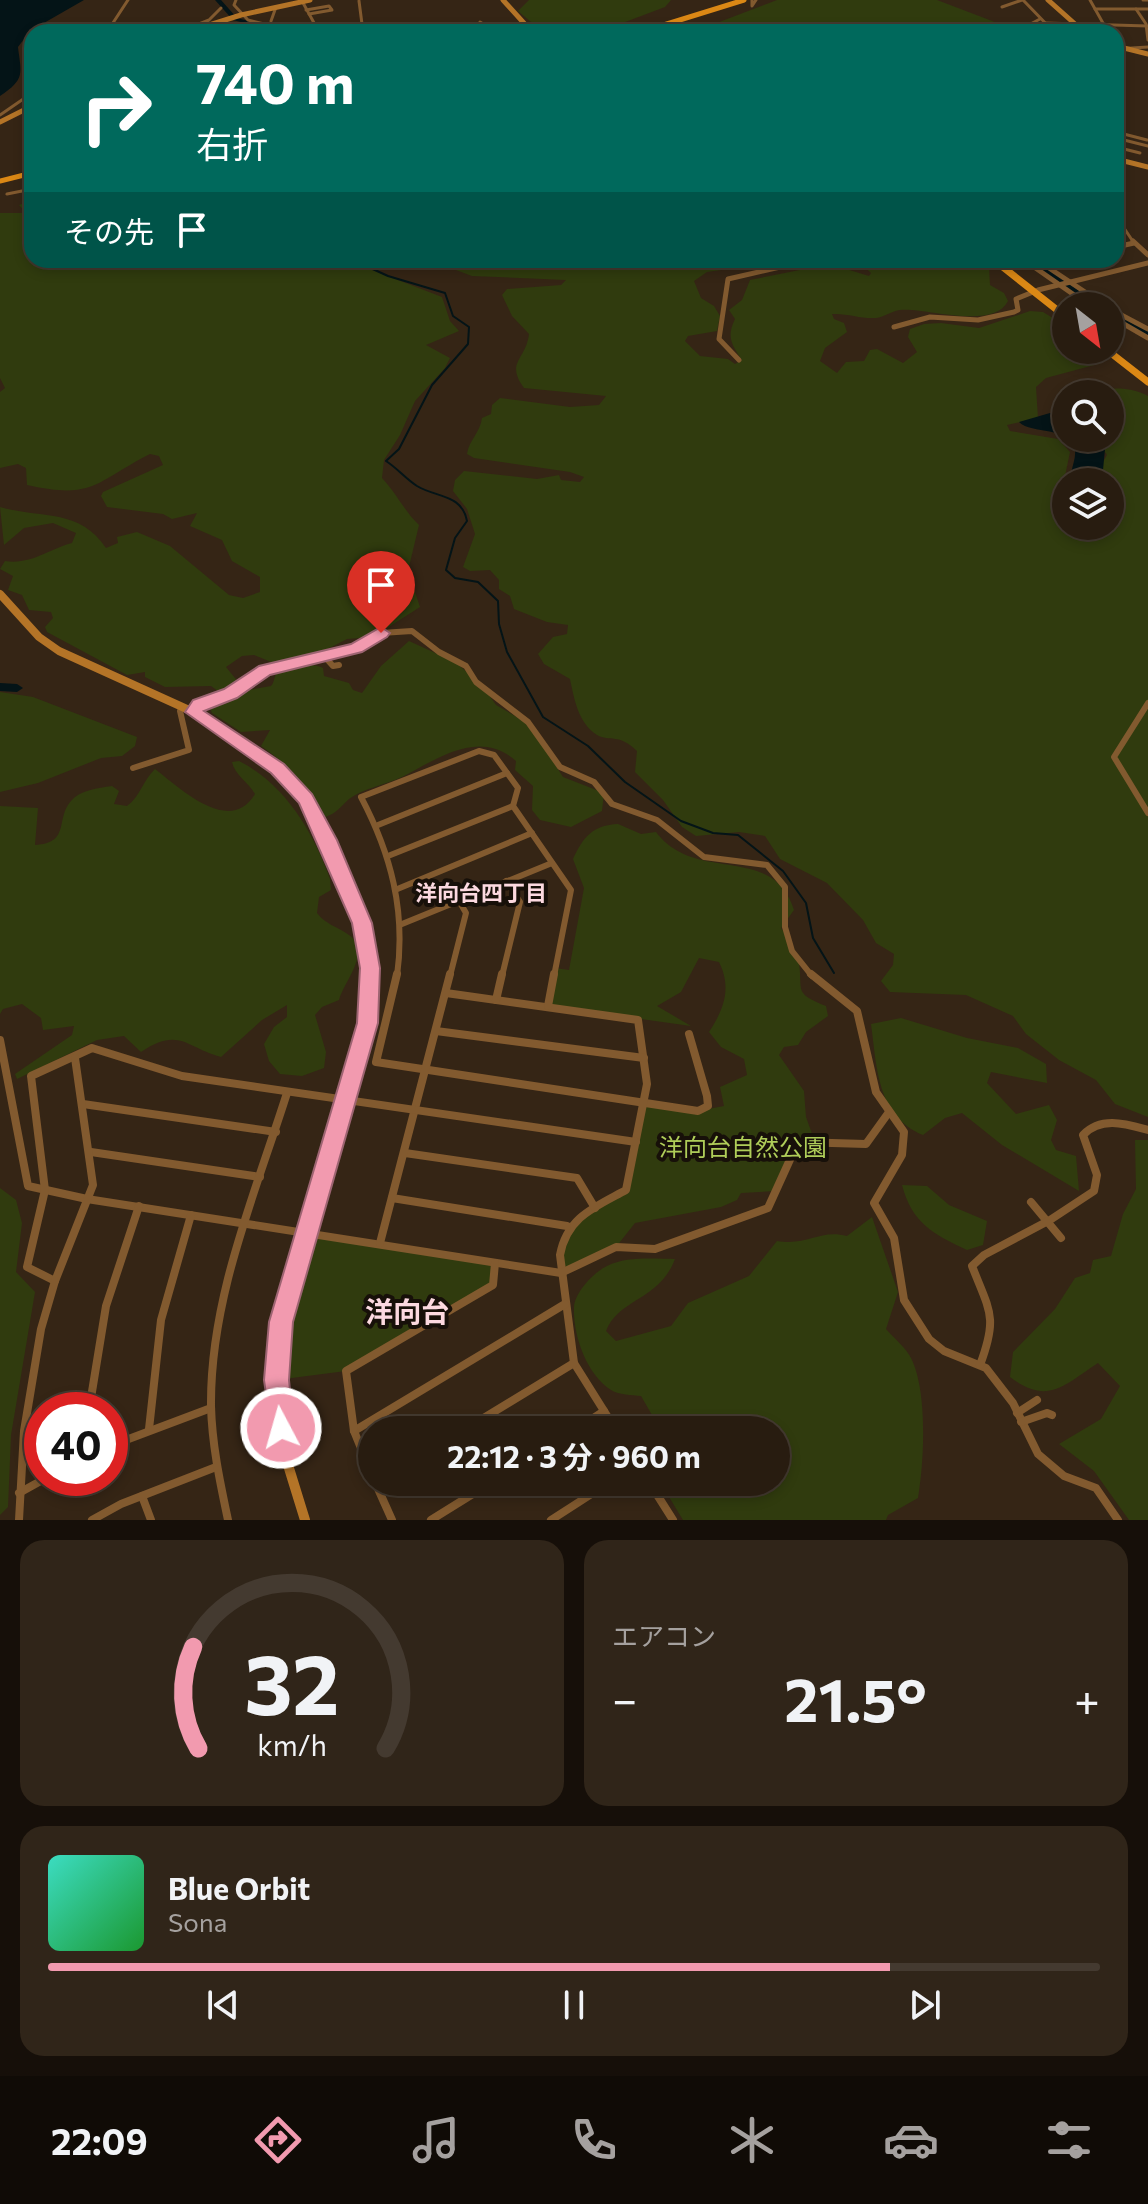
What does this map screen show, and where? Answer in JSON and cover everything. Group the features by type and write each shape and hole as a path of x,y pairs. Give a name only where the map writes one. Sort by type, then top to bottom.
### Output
{"main road":[{"path":"667,24 744,0"},
{"path":"0,181 24,175"},
{"path":"1005,268 1052,304"},
{"path":"1010,268 1036,291"},
{"path":"1124,360 1148,379"}],"street":[{"path":"112,24 128,0"},
{"path":"236,0 234,5 240,15 258,24"},
{"path":"210,24 277,2 310,0"},
{"path":"501,0 523,24"},
{"path":"1002,7 1023,0 1045,23 1102,22 1147,26"},
{"path":"1048,0 1074,24"},
{"path":"1090,0 1102,22"},
{"path":"302,1 315,24"},
{"path":"359,1 362,24"},
{"path":"271,21 277,2"},
{"path":"329,6 332,10 308,12 329,6"},
{"path":"199,24 209,20 221,8"},
{"path":"1095,9 1148,9"},
{"path":"1115,9 1119,16"},
{"path":"1136,9 1147,26 1148,40"},
{"path":"273,15 282,16"},
{"path":"1031,24 1040,19"},
{"path":"480,22 484,24"},
{"path":"1124,48 1148,47"},
{"path":"1124,49 1148,54"},
{"path":"0,115 24,98"},
{"path":"0,122 24,110"},
{"path":"1124,137 1147,143"},
{"path":"1125,149 1140,153"},
{"path":"1124,160 1148,167"},
{"path":"7,194 24,191"},
{"path":"1124,228 1134,243 1148,255"},
{"path":"1124,245 1134,243"},
{"path":"894,327 930,317 978,320 1014,312 1018,310 1016,299 1036,291 1148,263"},
{"path":"739,360 719,339 726,322 720,300 728,279 776,268"},
{"path":"1035,268 1068,292"},
{"path":"1048,268 1084,292"},
{"path":"1124,316 1148,329"},
{"path":"1124,324 1148,338"},
{"path":"0,594 39,637 59,651 189,710 277,769 306,799 328,840 362,923 371,995 368,1023 281,1322 276,1380 284,1452 305,1520"},
{"path":"133,768 189,750 180,711 231,693 265,671 356,648 381,633 416,632 439,652 466,666 476,682 528,722 560,767 594,782 617,808 657,820 704,857 767,865 785,887 785,927 792,951 816,980 857,1011 873,1085 904,1132 902,1155 874,1203 894,1238 901,1262 904,1300 934,1344 954,1356 980,1365 995,1377 1038,1454 1064,1476 1096,1488 1118,1520"},
{"path":"324,656 333,666 339,665"},
{"path":"1148,703 1114,757 1148,813"},
{"path":"513,806 518,788 494,755 479,751 361,797 378,825 388,856 402,924 397,994 376,1062 644,1100 698,1111 708,1106 689,1034"},
{"path":"378,825 507,773"},
{"path":"513,806 571,890 548,1006"},
{"path":"388,856 513,806"},
{"path":"395,890 532,833"},
{"path":"402,924 552,863"},
{"path":"496,1000 520,902 506,881"},
{"path":"380,1243 466,913 459,901"},
{"path":"446,993 638,1020 644,1058 644,1100 626,1190 567,1226 561,1239 561,1273 574,1363 607,1416"},
{"path":"436,1031 644,1058"},
{"path":"0,1040 28,1186 87,1199 561,1273 616,1247 655,1249 768,1208 798,1142 866,1144 889,1112"},
{"path":"55,1281 27,1267 45,1190 31,1076 92,1048 182,1076 636,1142"},
{"path":"19,1520 30,1390 55,1281 93,1185 91,1152 75,1058"},
{"path":"228,1520 216,1467 211,1408 216,1325 287,1093"},
{"path":"83,1104 276,1132"},
{"path":"980,1365 992,1332 992,1316 972,1266 984,1255 1049,1220 1094,1191 1097,1175 1083,1135 1087,1129 1101,1123 1148,1130"},
{"path":"91,1152 260,1177"},
{"path":"405,1153 577,1178 595,1208"},
{"path":"392,1198 567,1226"},
{"path":"1031,1202 1061,1238"},
{"path":"91,1392 99,1332 119,1259 139,1206"},
{"path":"149,1429 149,1371 161,1308 191,1215"},
{"path":"358,1441 346,1371 493,1285 495,1263"},
{"path":"354,1431 565,1304"},
{"path":"487,1416 574,1363"},
{"path":"1019,1418 1037,1400"},
{"path":"128,1438 211,1408"},
{"path":"596,1416 604,1411"},
{"path":"1019,1418 1052,1415"},
{"path":"92,1520 142,1496 216,1467"},
{"path":"19,1493 24,1490"},
{"path":"142,1496 151,1520"},
{"path":"382,1496 392,1520"},
{"path":"431,1520 470,1496"},
{"path":"551,1520 588,1496"},
{"path":"658,1496 673,1520"}],"green space":[{"path":"529,0 671,0 665,7 620,24 533,24 518,11"},
{"path":"777,0 937,0 1000,24 714,24"},
{"path":"0,213 24,213 24,268 367,268 442,297 450,321 459,331 426,345 450,358 445,368 415,401 400,435 384,460 382,478 419,525 408,571 420,607 373,637 347,639 314,656 276,664 254,655 242,656 226,667 239,683 222,694 211,686 165,687 145,677 145,672 127,675 47,632 45,627 53,618 51,612 29,610 22,595 8,590 13,576 0,569 5,561 32,559 72,543 76,533 53,523 24,528 4,545 0,507 72,521 84,526 106,548 118,543 117,537 137,532 170,546 229,595 243,598 260,592 260,577 232,561 222,540 190,526 197,513 172,519 163,514 107,507 101,496 103,492 163,465 159,456 150,454 105,480 81,489 27,485 26,468 18,464 0,468 0,392 5,388 0,378"},
{"path":"450,268 735,268 707,272 694,281 701,298 714,306 720,316 717,331 688,336 685,341 700,356 728,359 735,364 742,360 731,341 735,319 729,310 742,300 750,280 810,268 843,268 869,276 871,273 866,268 989,268 990,285 1004,293 1008,301 1000,310 974,316 911,310 876,318 832,314 834,319 844,323 847,332 825,348 820,361 837,373 846,362 864,361 870,350 877,349 903,363 917,352 908,337 910,329 924,324 979,328 1030,311 1043,312 1052,317 1052,364 1098,364 1046,378 1036,387 1038,418 1007,425 1010,431 1052,438 1052,452 1070,452 1067,468 1052,468 1052,540 1124,540 1124,468 1099,468 1107,455 1105,452 1124,452 1124,389 1148,396 1148,1117 1115,1104 1096,1080 1059,1060 1026,1034 1013,1016 966,995 890,992 881,981 893,965 894,954 876,943 863,920 827,883 780,859 765,836 739,832 696,836 682,827 663,800 635,772 637,751 625,742 602,737 591,730 578,710 570,679 544,664 538,654 553,637 567,634 568,625 547,622 514,609 510,596 499,589 499,580 490,570 470,571 463,567 475,534 467,509 453,491 455,480 464,471 537,479 559,475 561,480 580,482 584,477 570,472 474,458 467,454 482,418 491,414 492,405 500,398 570,407 599,405 606,396 524,388 516,372 529,334 512,316 502,295 507,289 561,285 566,280 472,276"},
{"path":"409,641 455,662 482,685 496,705 529,724 563,777 604,793 602,811 571,827 540,820 532,810 533,786 515,770 516,761 502,751 473,747 444,755 402,777 361,792 325,817 298,777 261,746 270,730 241,732 212,713 210,708 243,691 271,686 279,670 298,665 323,668 324,676 349,683 353,690 362,693 381,666"},
{"path":"0,692 33,697 137,737 135,746 122,756 101,758 38,783 0,792"},
{"path":"239,761 270,783 296,811 316,844 330,879 331,890 319,897 317,913 349,935 358,950 339,1000 322,1007 315,1015 326,1052 324,1068 302,1076 280,1074 269,1061 264,1044 274,1027 287,1017 287,1005 262,1020 221,1057 174,1040 154,1044 141,1052 124,1036 97,1040 17,1079 15,1074 72,1035 74,1026 43,1030 41,1018 22,1004 3,1009 0,1014 0,806 38,808 35,845 46,843 58,835 66,808 79,794 112,786 119,791 114,804 127,806 155,769 205,805 232,811 245,806 255,794 233,766 232,762"},
{"name":"洋向台自然公園","path":"618,824 641,834 656,832 673,848 691,857 752,869 784,889 794,910 781,928 798,958 802,990 808,998 826,1006 828,1016 806,1032 798,1045 784,1047 779,1055 804,1091 806,1117 815,1142 810,1154 795,1153 776,1191 741,1193 737,1200 721,1207 635,1223 616,1247 561,1273 567,1226 626,1190 644,1100 698,1111 724,1106 720,1087 747,1075 744,1059 721,1047 709,1032 719,1015 726,990 719,962 699,958 681,992 657,1006 691,1026 548,1006 555,968 569,970 584,888 573,859 581,844 595,830"},
{"path":"901,1018 967,1038 1018,1048 1046,1064 1047,1083 991,1072 987,1083 1016,1114 1049,1105 1057,1120 1051,1140 1056,1150 1076,1156 1079,1191 1002,1145 962,1113 945,1118 923,1135 896,1116 882,1089 871,1024"},
{"path":"1135,1140 1148,1140 1148,1520 1129,1520 1094,1471 1059,1444 1101,1419 1120,1386 1098,1363 1065,1385 1046,1391 1023,1386 1010,1377 1013,1352 1055,1309 1075,1278 1090,1273 1093,1260 1111,1256 1123,1214 1136,1189"},
{"path":"902,1185 927,1186 949,1205 987,1221 983,1245 967,1250 934,1232 918,1218"},
{"path":"0,1188 16,1200 22,1223 16,1272 35,1292 11,1435 8,1507 0,1515"},
{"path":"872,1217 898,1292 886,1329 911,1358 920,1389 923,1447 918,1498 888,1515 886,1520 683,1520 668,1496 790,1496 790,1416 652,1416 641,1396 611,1390 588,1365 574,1319 575,1302 581,1290 596,1273 615,1263 675,1259 668,1273 650,1292 612,1320 606,1331 616,1341 671,1326 688,1303 749,1276 777,1241 798,1241 837,1234 847,1236"},
{"path":"306,1232 495,1263 493,1285 346,1371 276,1380 281,1322"}],"shaded area":[{"path":"0,0 84,0 42,24 24,24 24,39 18,47 20,75 14,85 0,96"},
{"path":"1052,413 1052,433 1025,426 1019,422"},
{"path":"1075,452 1105,452 1103,468 1073,468"}],"waterway":[{"path":"218,0 235,19 255,24"},
{"path":"370,268 445,293 453,316 469,327 468,344 432,385 399,449 386,461 417,486 454,501 464,512 467,521 455,538 446,570 455,578 478,582 498,601 499,624 507,652 543,717 588,746 625,782 681,821 713,833 738,835 783,871 806,903 813,938 834,973"},
{"path":"1042,268 1077,292"},
{"path":"1124,320 1148,333"},
{"path":"0,687 17,688"}],"district":[{"name":"洋向台四丁目","path":"481,893"},
{"name":"洋向台","path":"407,1312"}],"route":[{"path":"281,1428 276,1380 281,1322 368,1023 370,968 362,923 319,820 306,799 277,769 194,712 205,701 231,693 265,671 356,648 381,633"}]}
